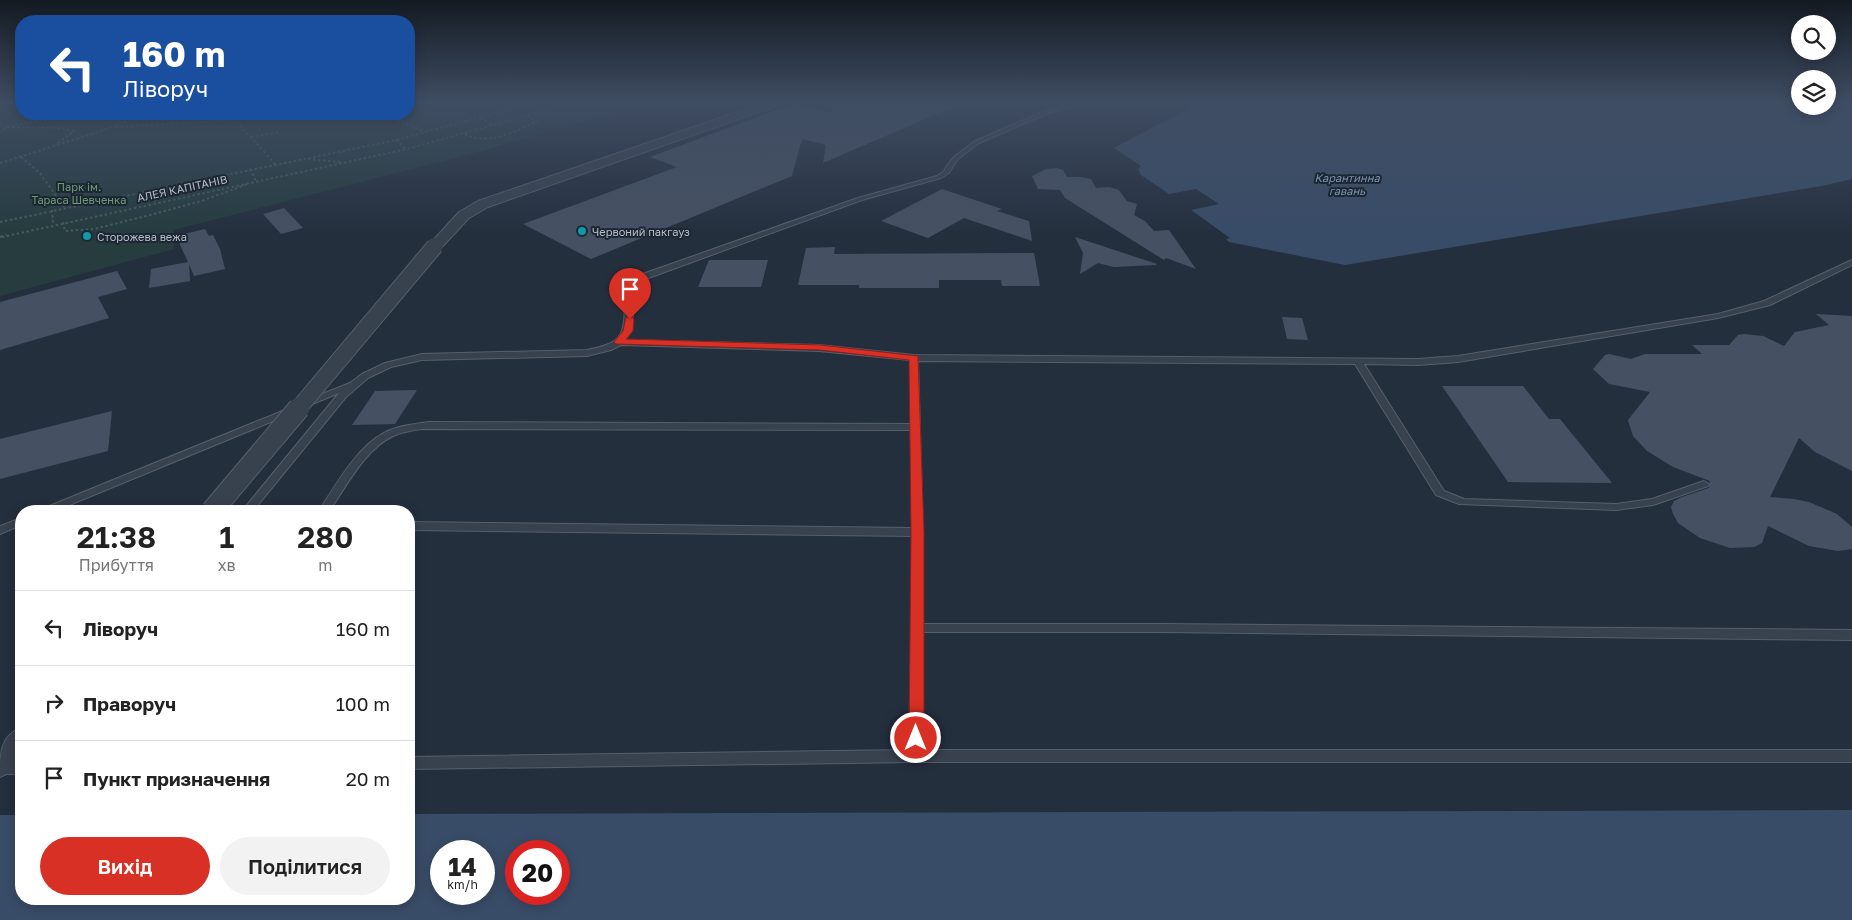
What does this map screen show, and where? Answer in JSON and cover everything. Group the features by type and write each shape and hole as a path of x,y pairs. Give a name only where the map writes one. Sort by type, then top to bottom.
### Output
{"street":[{"path":"217,505 428,253 464,215 483,204 524,188 648,146"},
{"path":"0,766 15,747"}],"lane":[{"path":"252,505 343,395 365,376 388,365 422,357 587,353 604,350 619,342 628,331 632,286 640,278 860,199 939,178 947,172 950,164 957,157 972,146"},
{"path":"619,342 820,348 914,358 1418,362 1458,359 1718,316 1767,303 1852,262"},
{"path":"914,358 918,532 916,756"},
{"path":"1358,362 1440,493 1450,498 1463,502 1616,507 1654,502 1704,484"},
{"path":"61,505 355,384"},
{"path":"328,505 369,449 384,436 407,428 429,425 916,427"},
{"path":"0,530 15,524"},
{"path":"415,526 918,532"},
{"path":"917,628 1164,628 1852,635"},
{"path":"415,763 916,756 1852,756"},
{"path":"0,766 15,759"},
{"path":"0,766 15,767"}],"path":[{"path":"48,148 52,146"},
{"path":"0,163 54,146"},
{"path":"259,146 275,164"},
{"name":"АЛЕЯ КАПІТАНІВ","path":"0,222 154,188 365,146"},
{"path":"403,146 407,149"},
{"name":"АЛЕЯ КАПІТАНІВ","path":"0,237 419,146"},
{"path":"21,157 29,162 49,184 64,207"},
{"path":"302,158 344,162"},
{"path":"63,222 65,231 73,232 184,207 220,196 256,181 250,169"},
{"path":"154,188 155,202"},
{"path":"52,210 53,224"}],"green space":[{"name":"Парк ім. Тараса Шевченка","path":"0,146 499,146 174,230 174,249 0,296"}],"water":[{"name":"Карантинна гавань","path":"1118,146 1852,146 1852,179 1822,186 1345,265 1229,242 1226,239 1230,238 1191,210 1219,204 1196,189 1169,194 1141,175 1138,169 1141,166 1114,148"},
{"path":"1852,810 1852,920 0,920 0,815 15,815 15,905 415,905 415,814"}],"building":[{"path":"680,146 800,146 792,176 591,259 523,224 677,167 650,157"},
{"path":"826,146 863,146 823,163"},
{"path":"1057,168 1063,170 1067,177 1091,179 1096,188 1109,187 1119,190 1127,201 1137,204 1134,215 1145,221 1154,231 1169,230 1196,269 1166,258 1164,260 1065,198 1060,190 1038,189 1032,176 1046,169"},
{"path":"942,189 1002,209 997,211 1029,221 1032,241 964,218 928,238 881,221"},
{"path":"284,208 303,228 281,234 263,214"},
{"path":"205,229 209,236 213,235 220,249 225,269 194,276 189,264 190,281 149,288 151,269 188,262 176,236"},
{"path":"1075,237 1157,264 1114,267 1098,263 1080,274 1083,253"},
{"path":"835,247 834,254 1034,253 1040,286 1002,286 1001,280 939,280 939,288 859,288 859,285 798,285 806,248"},
{"path":"709,260 768,260 761,287 698,287"},
{"path":"117,271 127,289 98,297 109,318 0,350 0,302"},
{"path":"1816,314 1852,316 1852,471 1815,452 1799,438 1770,497 1809,502 1837,514 1852,527 1852,549 1838,551 1809,546 1768,526 1762,543 1754,547 1730,548 1700,538 1678,523 1671,507 1674,501 1682,497 1709,488 1710,481 1673,467 1647,451 1633,436 1628,420 1650,392 1609,384 1593,369 1605,355 1609,354 1631,359 1645,354 1702,354 1692,345 1729,345 1738,335 1744,334 1763,336 1784,346 1795,332 1829,325"},
{"path":"1282,317 1302,318 1308,340 1287,339"},
{"path":"1442,386 1523,386 1549,419 1560,419 1612,483 1508,482"},
{"path":"417,390 395,424 352,425 375,391"},
{"path":"112,411 108,451 0,479 0,439"}],"place":[{"name":"Червоний пакгауз","path":"582,231"},
{"name":"Сторожева вежа","path":"87,236"}],"route":[{"path":"630,319 628,331 619,342 820,348 914,358 918,532 916,738"}]}
